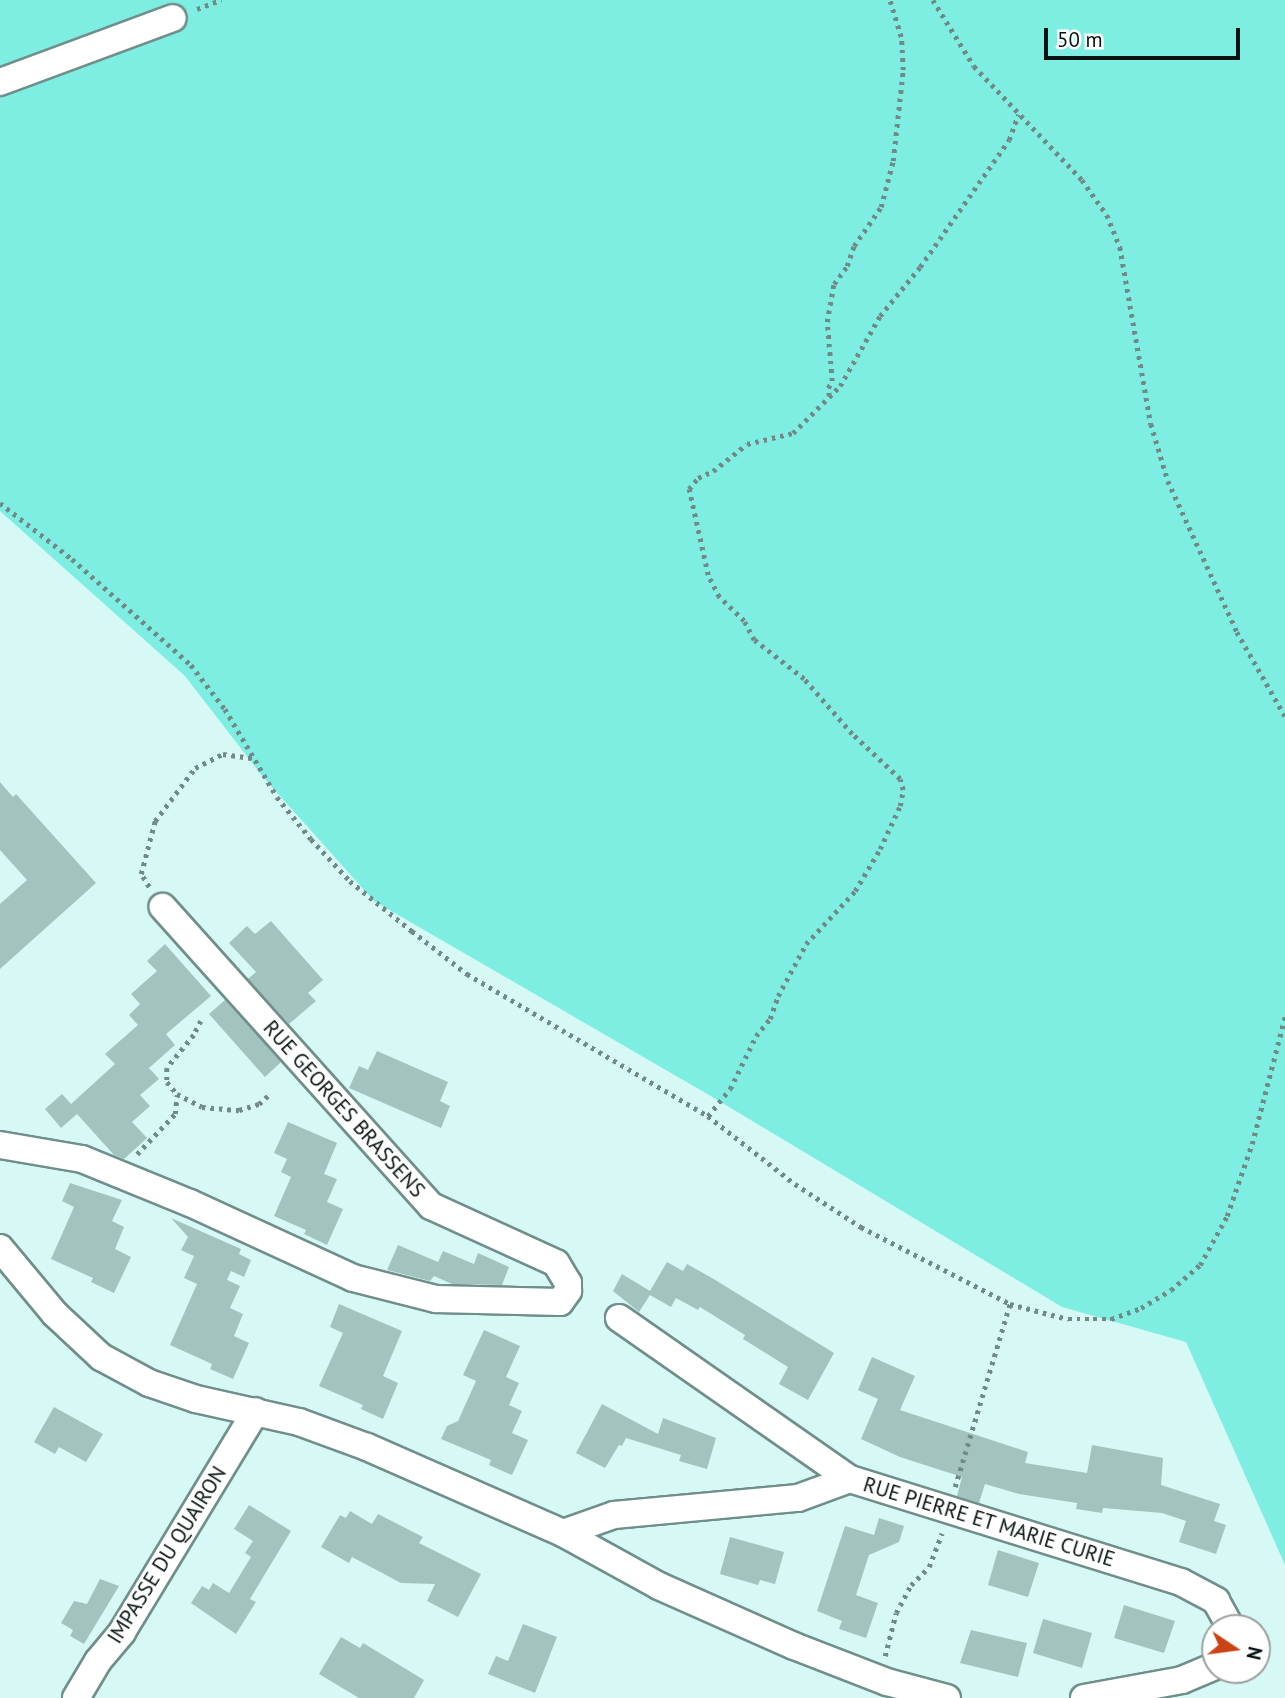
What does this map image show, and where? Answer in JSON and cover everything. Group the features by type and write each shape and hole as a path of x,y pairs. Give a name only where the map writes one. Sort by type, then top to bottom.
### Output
{"street":[{"path":"0,82 173,18"},
{"name":"RUE GEORGES BRASSENS","path":"0,1145 82,1159 353,1278 436,1300 560,1302 568,1291 568,1283 555,1263 431,1206 163,907"},
{"path":"0,1248 55,1314 101,1357 149,1383 196,1399 299,1422 367,1447 563,1533 659,1587 794,1646 887,1682 947,1698"},
{"path":"619,1318 850,1479"},
{"name":"IMPASSE DU QUAIRON","path":"76,1698 98,1661 122,1632 256,1411"},
{"name":"RUE PIERRE ET MARIE CURIE","path":"563,1533 614,1515 798,1498 850,1479 1181,1582 1216,1601 1223,1614"},
{"path":"1084,1698 1182,1680 1201,1672"}],"path":[{"path":"829,397 828,388 832,381 827,322 834,285 847,266 854,246 881,207 893,161 903,70 901,37 890,0"},
{"path":"933,0 974,66 1017,115 1082,180 1107,215 1120,247 1151,424 1168,481 1237,632 1285,716"},
{"path":"708,1116 730,1089 756,1036 770,1019 778,996 806,944 855,891 880,849 900,806 903,790 900,779 852,734 804,679 754,640 744,621 719,597 708,575 689,489 698,478 713,471 747,444 793,433 840,386 880,316 920,267 1009,140 1017,115"},
{"path":"0,503 72,559 191,664 225,709 277,797 311,839 350,881 412,931 478,981 708,1116 795,1184 861,1227 971,1285 1037,1314 1068,1320 1111,1319 1142,1308 1171,1290 1200,1265 1227,1216 1252,1144 1285,1016"},
{"path":"163,907 141,874 155,821 195,768 223,754 254,758"},
{"path":"201,1021 194,1035 167,1068 167,1082 177,1094 202,1107 239,1110 259,1104 271,1093"},
{"path":"118,1173 175,1114 177,1094"}],"shaded area":[{"path":"0,0 1285,0 1285,1565 1186,1342 1062,1307 709,1095 374,901 263,777 185,676 0,511"}],"building":[{"path":"0,782 13,797 16,794 96,883 0,969 0,904 27,880 0,850"},
{"path":"271,921 323,980 308,993 316,1001 289,1024 248,979 256,972 229,943 247,926 255,934"},
{"path":"165,944 211,996 166,1034 175,1045 149,1068 159,1079 140,1095 150,1106 132,1122 147,1138 124,1159 114,1155 77,1114 61,1128 45,1109 62,1094 71,1104 115,1064 105,1054 138,1025 129,1015 140,1004 131,994 157,971 147,961"},
{"path":"225,1000 281,1062 265,1077 209,1014"},
{"path":"377,1051 448,1082 440,1101 450,1106 441,1128 349,1088 359,1066 368,1070"},
{"path":"288,1122 337,1143 324,1174 337,1179 327,1202 343,1209 327,1245 304,1234 306,1230 274,1216 291,1177 281,1172 287,1159 274,1153"},
{"path":"70,1183 122,1200 112,1221 124,1227 115,1249 131,1257 114,1293 91,1282 93,1278 51,1259 74,1207 62,1201"},
{"path":"171,1218 241,1249 239,1254 251,1260 244,1277 231,1271 227,1280 240,1286 230,1308 243,1314 234,1336 249,1343 233,1379 210,1369 212,1364 170,1345 197,1284 184,1278 194,1256 181,1250 188,1237"},
{"path":"398,1245 438,1262 443,1251 474,1264 478,1253 509,1267 502,1285 452,1284 434,1276 430,1281 387,1270"},
{"path":"667,1262 683,1271 687,1264 834,1353 808,1400 779,1384 788,1367 743,1339 745,1335 700,1307 698,1310 676,1298 671,1307 650,1295 639,1312 613,1291 622,1274 650,1291"},
{"path":"339,1304 402,1331 383,1376 398,1383 383,1419 361,1409 363,1405 319,1386 343,1333 330,1327"},
{"path":"484,1330 520,1346 506,1377 519,1383 509,1405 522,1411 512,1433 528,1440 512,1475 489,1465 491,1460 441,1439 447,1426 458,1421 476,1381 463,1375"},
{"path":"872,1357 915,1376 900,1410 1028,1452 1025,1463 1087,1473 1092,1445 1163,1458 1161,1485 1220,1504 1214,1521 1226,1525 1216,1554 1179,1542 1186,1521 1162,1513 1103,1508 1102,1513 1076,1509 1077,1503 1019,1494 985,1484 979,1503 957,1496 962,1477 900,1457 861,1439 878,1399 858,1390"},
{"path":"602,1404 658,1434 663,1418 716,1438 707,1469 679,1461 681,1455 626,1438 605,1468 576,1453"},
{"path":"54,1407 103,1434 86,1462 59,1447 55,1454 34,1442"},
{"path":"249,1505 291,1531 250,1599 256,1602 236,1634 191,1603 202,1586 209,1590 213,1583 229,1593 251,1557 245,1553 253,1541 234,1529"},
{"path":"350,1511 372,1524 378,1514 423,1537 419,1543 481,1574 458,1617 427,1601 435,1584 401,1583 352,1557 349,1563 321,1547 340,1515 346,1518"},
{"path":"879,1518 904,1526 899,1542 869,1555 856,1595 878,1603 866,1638 839,1629 842,1621 817,1611 845,1526 874,1535"},
{"path":"730,1537 784,1552 775,1584 760,1580 758,1585 720,1574"},
{"path":"998,1550 1039,1563 1028,1597 988,1585"},
{"path":"100,1579 119,1586 84,1644 70,1636 73,1630 61,1623 74,1601 87,1604"},
{"path":"1124,1605 1175,1621 1164,1653 1114,1638"},
{"path":"1043,1619 1092,1633 1082,1668 1033,1653"},
{"path":"523,1624 557,1637 535,1693 488,1674 496,1656 508,1661"},
{"path":"971,1630 1027,1643 1018,1677 960,1663"},
{"path":"341,1637 360,1648 363,1643 424,1680 414,1698 359,1698 319,1674"}]}
